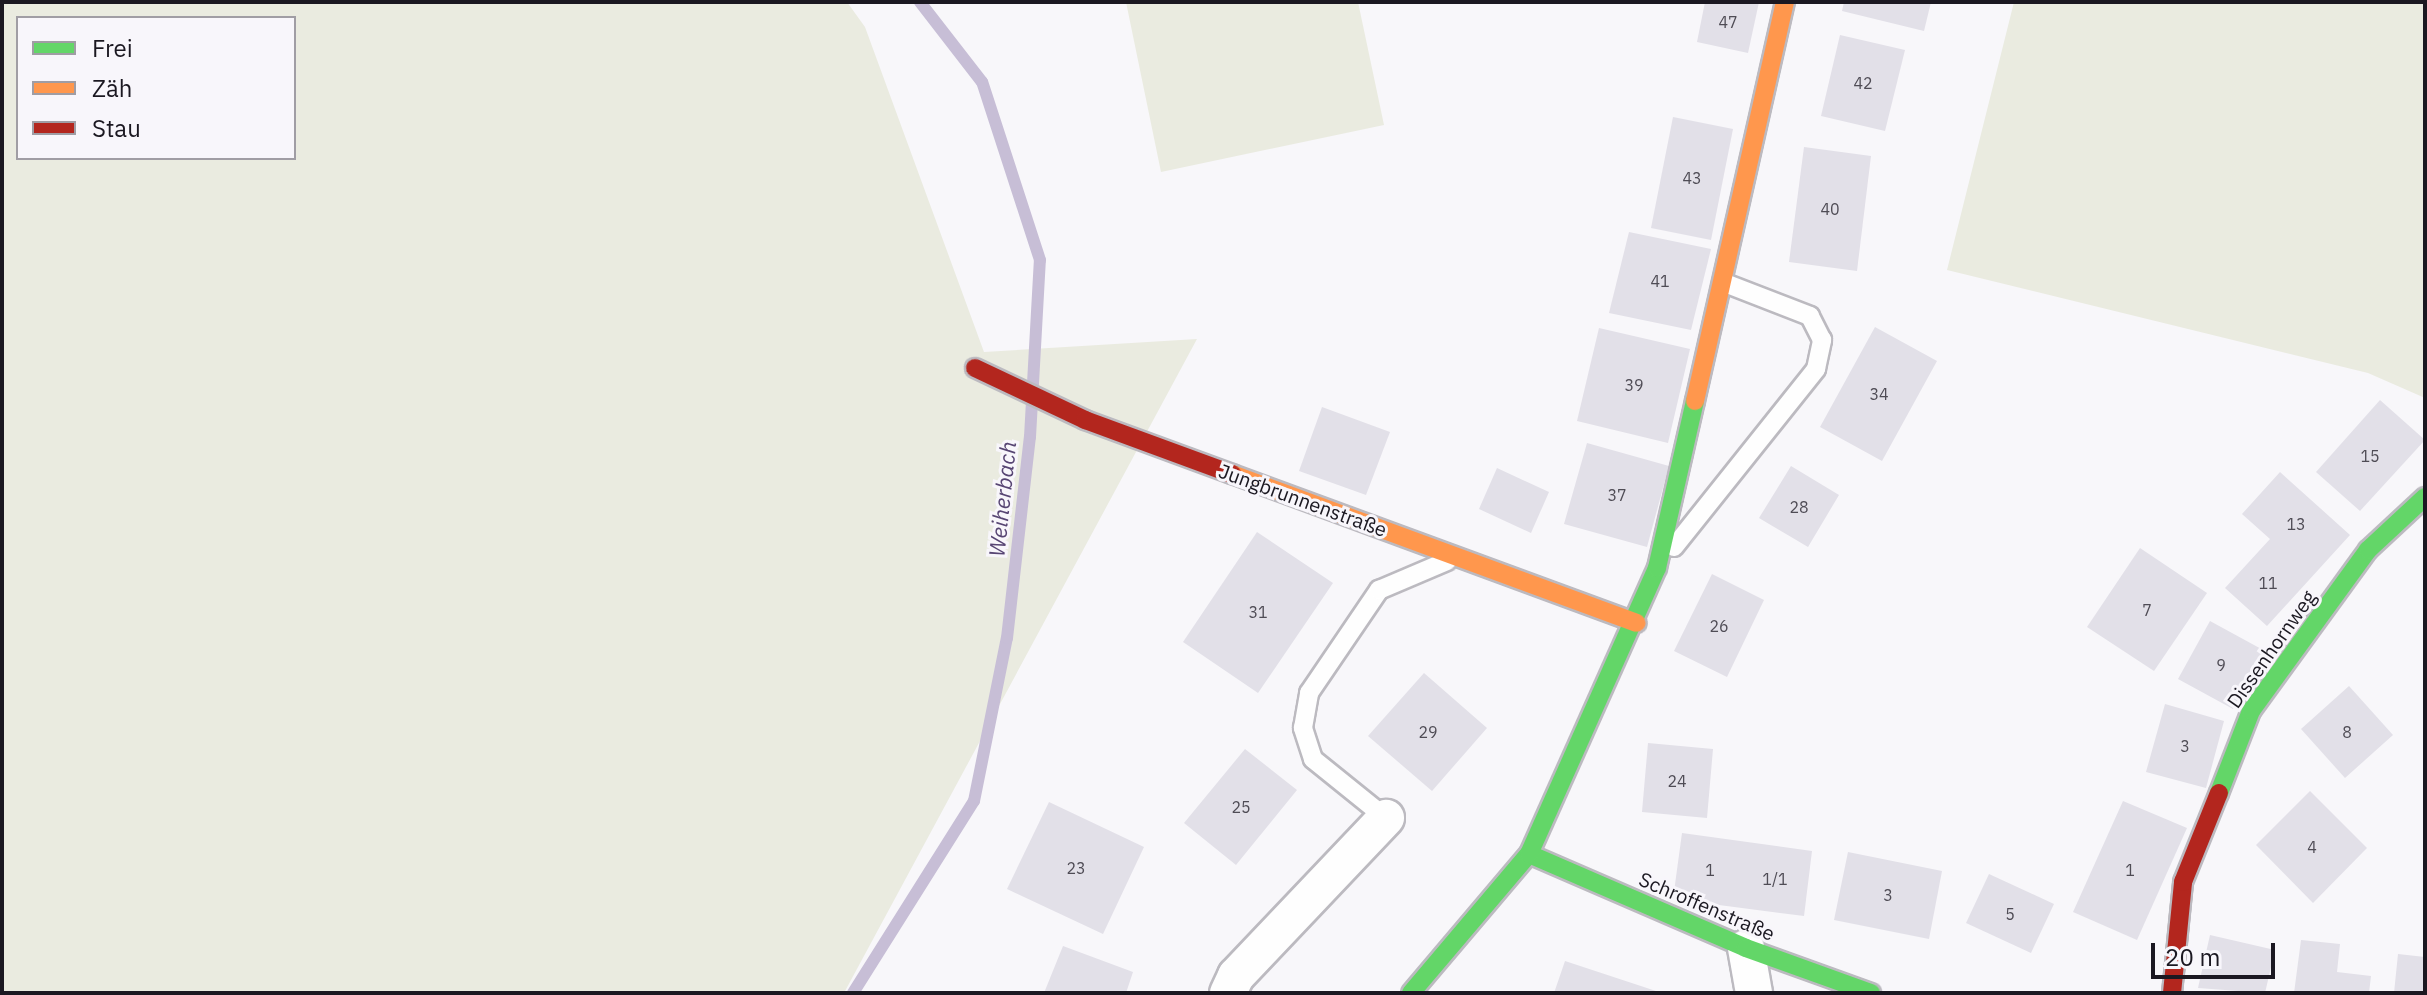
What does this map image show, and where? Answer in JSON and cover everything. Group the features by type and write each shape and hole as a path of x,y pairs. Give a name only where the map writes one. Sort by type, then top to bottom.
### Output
{"street":[{"path":"1411,993 1529,854 1636,623 1657,568 1725,283 1785,2"},
{"name":"Jungbrunnenstraße","path":"975,368 1085,420 1636,623"},
{"name":"Dissenhornweg","path":"2172,993 2183,882 2251,711 2368,550 2425,497"},
{"path":"1228,993 1236,976 1386,818"},
{"name":"Schroffenstraße","path":"1529,854 1746,948 1871,993"},
{"path":"1746,948 1754,993"}],"lane":[{"path":"1657,568 1816,369 1822,340 1810,316 1725,283"},
{"path":"1386,818 1313,759 1303,728 1309,693 1379,590 1458,558"}],"shaded area":[{"path":"2,2 847,2 865,27 984,352 1197,339 844,993 2,993"},
{"path":"1126,2 1358,2 1384,125 1161,172"},
{"path":"2014,2 2425,2 2425,398 2368,373 1947,270"}],"building":[{"path":"1705,2 1759,2 1748,53 1697,42"},
{"path":"1844,2 1931,2 1924,31 1842,11"},
{"path":"1840,35 1905,50 1885,131 1821,116"},
{"path":"1673,117 1733,129 1711,240 1651,228"},
{"path":"1804,147 1871,156 1857,271 1789,262"},
{"path":"1629,232 1711,249 1691,330 1609,313"},
{"path":"1875,327 1937,361 1882,461 1820,427"},
{"path":"1599,328 1690,349 1668,443 1577,421"},
{"path":"2380,400 2425,440 2360,511 2316,472"},
{"path":"1322,407 1390,432 1366,495 1299,471"},
{"path":"1587,443 1669,466 1647,547 1564,524"},
{"path":"1791,466 1839,495 1808,547 1759,518"},
{"path":"1497,468 1549,492 1531,533 1479,509"},
{"path":"2280,472 2350,535 2267,626 2225,588 2270,539 2242,514"},
{"path":"1257,532 1333,583 1258,693 1183,642"},
{"path":"2140,548 2207,593 2154,671 2087,627"},
{"path":"1712,574 1764,600 1727,677 1674,651"},
{"path":"2210,621 2265,651 2233,709 2178,679"},
{"path":"1424,673 1487,728 1432,791 1368,736"},
{"path":"2349,686 2393,735 2345,778 2301,729"},
{"path":"2165,704 2224,721 2206,788 2146,772"},
{"path":"1648,743 1713,749 1707,818 1642,812"},
{"path":"1245,749 1297,790 1236,865 1184,823"},
{"path":"2310,791 2367,848 2313,903 2256,845"},
{"path":"2123,801 2187,828 2137,940 2073,912"},
{"path":"1049,802 1144,847 1103,934 1007,889"},
{"path":"1682,833 1812,851 1804,916 1673,899"},
{"path":"1848,852 1942,871 1929,939 1834,920"},
{"path":"1989,874 2054,904 2031,953 1966,923"},
{"path":"2210,935 2275,950 2265,993 2198,988"},
{"path":"2301,940 2340,944 2337,972 2371,976 2369,993 2294,993"},
{"path":"1063,946 1133,972 1126,993 1044,993"},
{"path":"2398,954 2425,957 2425,993 2394,993"},
{"path":"1565,961 1659,992 1659,993 1554,993"}],"waterway":[{"name":"Weiherbach","path":"853,993 974,801 1007,638 1030,437 1040,260 982,82 920,2"}],"traffic: fast":[{"path":"1411,993 1529,854 1657,568 1695,401"},
{"path":"2219,793 2251,711 2368,550 2425,497"},
{"path":"1529,854 1746,948 1871,993"}],"traffic: slow":[{"path":"1695,401 1785,2"},
{"path":"1232,474 1636,623"}],"traffic: jam":[{"path":"975,368 1085,420 1232,474"},
{"path":"2172,993 2183,882 2219,793"}]}
